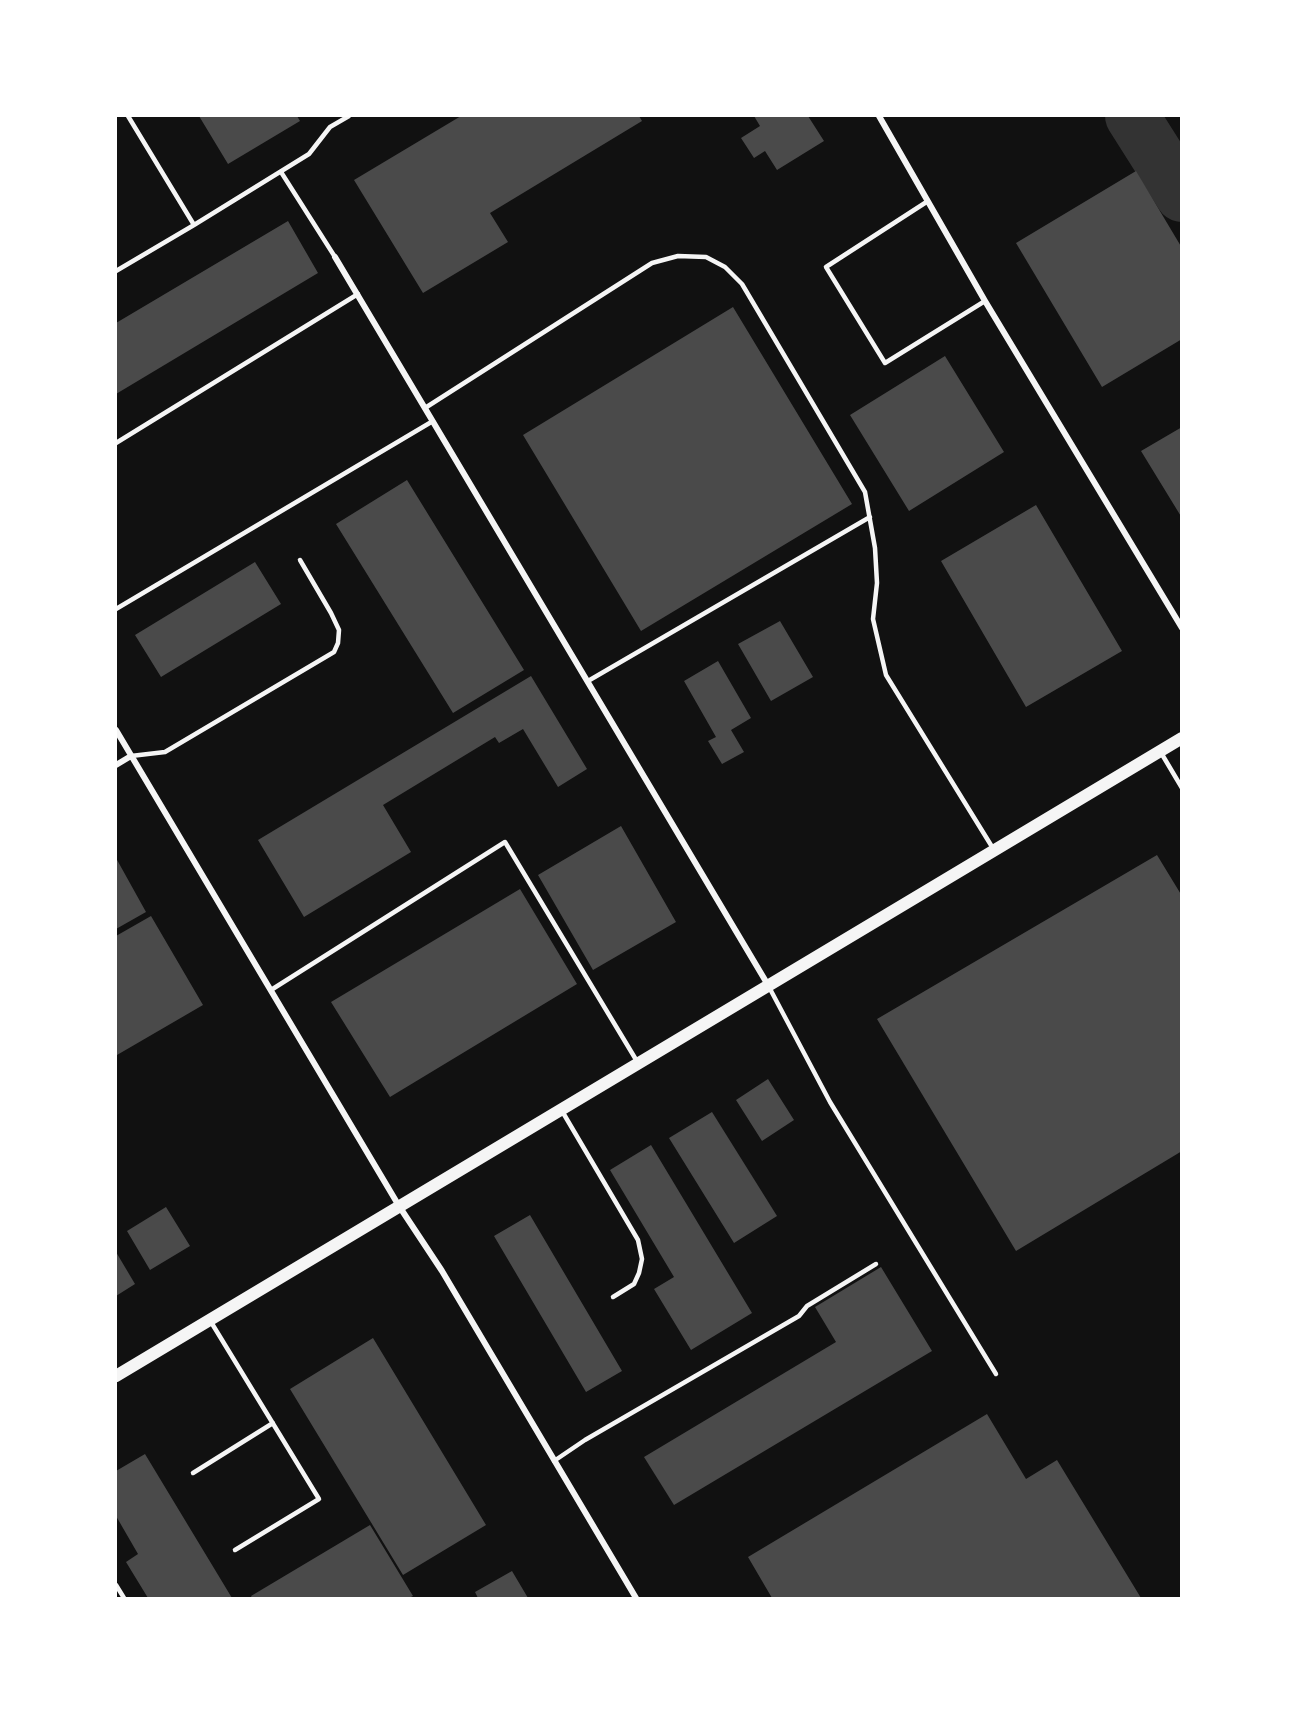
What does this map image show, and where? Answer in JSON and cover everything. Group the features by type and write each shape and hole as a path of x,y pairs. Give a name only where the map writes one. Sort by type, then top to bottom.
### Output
{"main road":[{"path":"116,1376 1182,738"}],"street":[{"path":"879,116 985,301 1182,628"},
{"path":"335,256 768,984"},
{"path":"116,730 399,1206 442,1271 636,1599"},
{"path":"116,765 130,756"}],"lane":[{"path":"128,116 194,225"},
{"path":"116,271 309,154 330,127 349,116"},
{"path":"281,172 335,256"},
{"path":"928,201 826,267 885,363 985,301"},
{"path":"425,408 652,263 678,256 706,257 725,267 742,284 865,492 875,548 878,583 873,619 886,675 994,850"},
{"path":"116,443 358,294"},
{"path":"116,609 433,420"},
{"path":"588,681 870,517"},
{"path":"130,756 165,752 334,652 338,643 339,630 300,560"},
{"path":"1160,751 1182,788"},
{"path":"271,990 505,842 638,1063"},
{"path":"768,984 830,1102 996,1374"},
{"path":"560,1109 638,1240 642,1259 639,1273 634,1284 613,1297"},
{"path":"554,1461 585,1440 800,1316 807,1306 876,1264"},
{"path":"210,1319 319,1499 235,1550"},
{"path":"193,1473 273,1423"},
{"path":"116,1584 124,1599"}],"building":[{"path":"199,116 297,116 300,121 228,164"},
{"path":"461,116 639,116 642,121 490,213 508,242 423,293 354,180"},
{"path":"754,116 808,116 824,141 777,170 765,151 754,158 741,138 760,126"},
{"path":"1136,171 1182,248 1182,339 1102,387 1016,243"},
{"path":"288,221 318,273 116,394 116,323"},
{"path":"733,307 852,504 641,631 523,435"},
{"path":"945,356 1004,452 909,511 850,415"},
{"path":"1182,427 1182,518 1141,451"},
{"path":"407,480 524,670 453,713 336,524"},
{"path":"1036,505 1122,651 1026,707 941,561"},
{"path":"255,562 281,604 161,677 135,635"},
{"path":"780,621 813,677 771,701 738,644"},
{"path":"718,661 751,718 731,730 744,752 722,764 708,741 716,737 684,681"},
{"path":"531,676 587,769 558,787 523,729 499,743 495,737 383,805 411,852 304,917 258,840"},
{"path":"621,826 676,922 593,970 538,875"},
{"path":"1157,855 1182,896 1182,1151 1016,1251 877,1019"},
{"path":"116,858 146,912 116,929"},
{"path":"520,889 577,984 390,1097 331,1002"},
{"path":"151,916 203,1005 117,1055 116,936"},
{"path":"768,1079 794,1120 762,1141 736,1100"},
{"path":"712,1112 777,1216 734,1243 669,1138"},
{"path":"651,1145 752,1313 691,1350 654,1289 674,1277 610,1170"},
{"path":"166,1207 190,1246 150,1270 127,1231"},
{"path":"530,1215 622,1371 586,1392 494,1236"},
{"path":"116,1252 135,1284 116,1296"},
{"path":"881,1267 932,1351 674,1505 644,1457 836,1342 815,1307"},
{"path":"373,1338 486,1525 403,1575 290,1389"},
{"path":"987,1414 1026,1479 1057,1460 1141,1598 772,1598 748,1557"},
{"path":"145,1454 232,1598 148,1598 126,1562 138,1554 116,1516 116,1471"},
{"path":"370,1525 413,1596 409,1598 252,1598 251,1596"},
{"path":"512,1571 528,1598 478,1598 475,1592"}],"waterway":[{"path":"1132,116 1182,195"}]}
